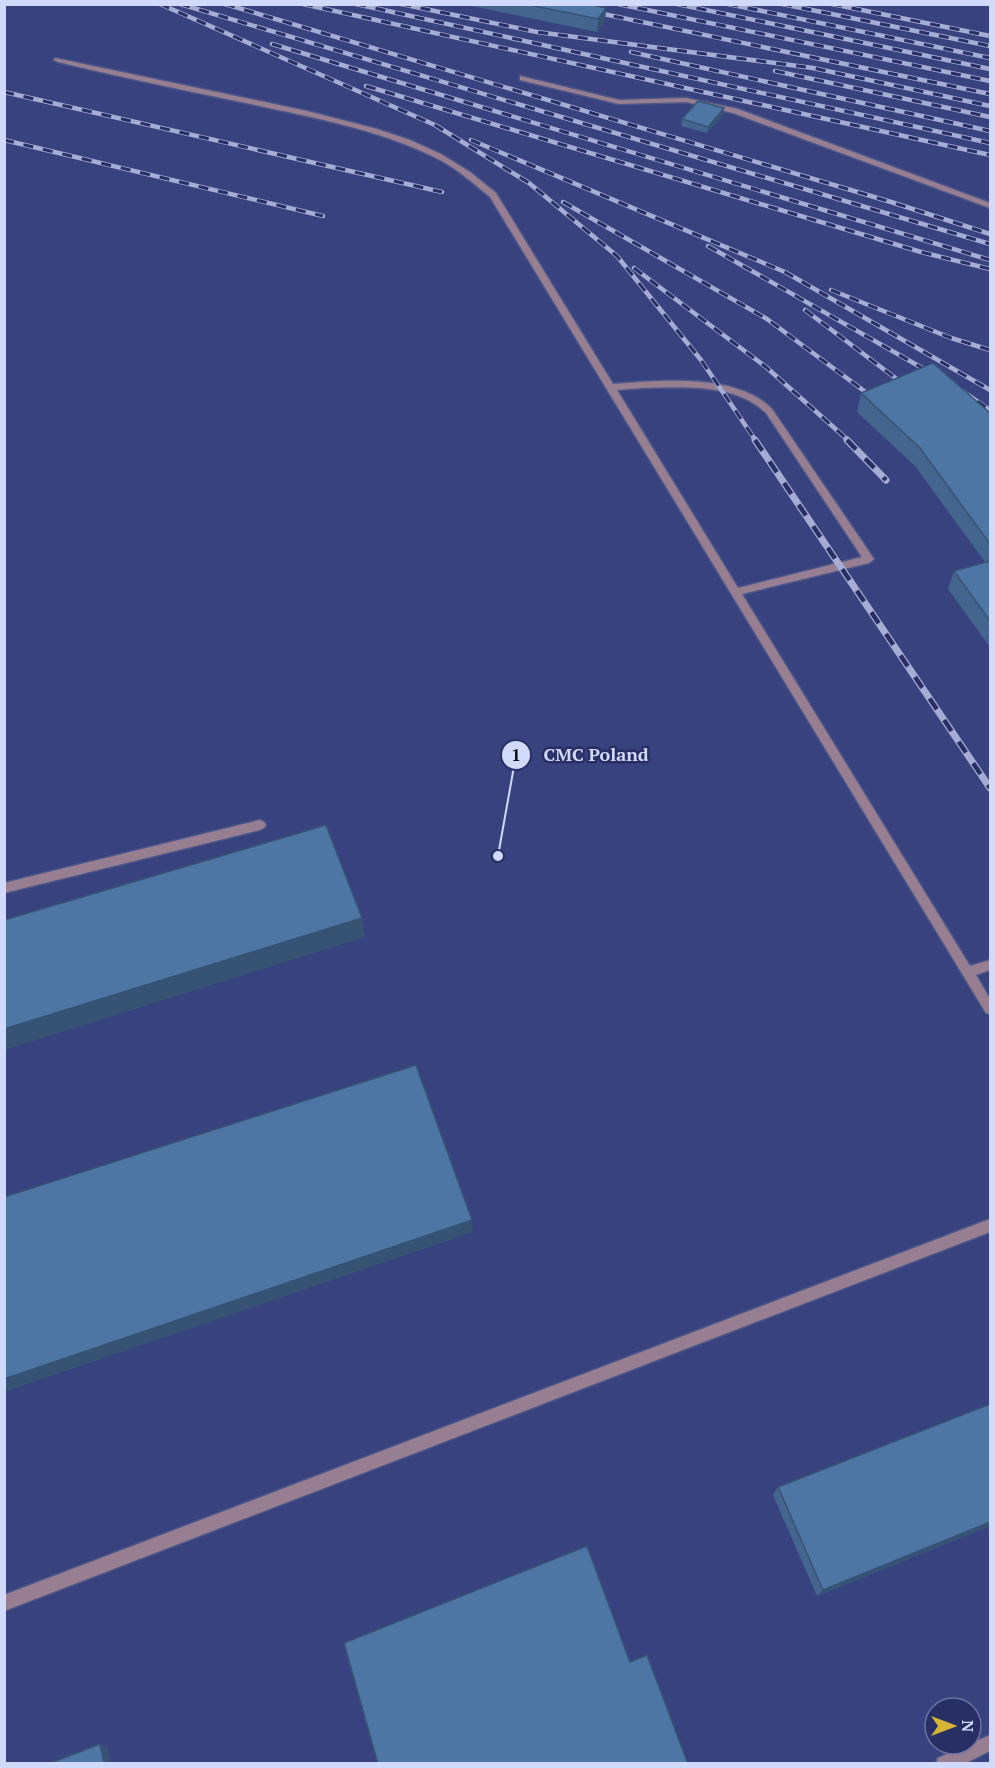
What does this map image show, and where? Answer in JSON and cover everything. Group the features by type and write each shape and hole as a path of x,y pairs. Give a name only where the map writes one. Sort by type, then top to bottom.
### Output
{"lane":[{"path":"58,60 372,131 430,152 455,164 476,178 506,213 990,1009"},
{"path":"523,78 619,102 686,100 735,111 990,206"},
{"path":"611,387 703,387 745,394 759,401 769,411 869,559 736,592"},
{"path":"4,888 260,825"},
{"path":"968,972 990,965"},
{"path":"4,1603 990,1226"},
{"path":"944,1764 990,1743"}],"shaded area":[{"path":"5,5 990,5 990,1763 5,1764"}],"building":[{"path":"525,4 588,4 606,8 598,19"},
{"path":"698,101 724,108 708,127 682,119"},
{"path":"933,363 990,413 990,544 920,448 861,393"},
{"path":"990,561 990,621 954,571"},
{"path":"326,825 362,918 4,1029 4,920"},
{"path":"416,1065 472,1220 4,1379 4,1197"},
{"path":"990,1404 990,1522 823,1590 778,1487"},
{"path":"587,1546 630,1662 647,1655 688,1764 378,1764 344,1643"},
{"path":"100,1744 104,1764 48,1764"}],"railway":[{"path":"160,4 435,125 529,183 617,256 701,360 756,441"},
{"path":"180,4 990,244"},
{"path":"225,4 891,202 990,234"},
{"path":"303,4 990,155"},
{"path":"356,4 990,143"},
{"path":"401,4 537,32 813,68 990,106"},
{"path":"555,4 990,94"},
{"path":"618,4 990,81"},
{"path":"677,4 990,69"},
{"path":"728,4 990,58"},
{"path":"782,4 990,46"},
{"path":"832,4 990,36"},
{"path":"272,44 990,260"},
{"path":"631,52 990,131"},
{"path":"775,71 990,117"},
{"path":"366,86 921,252 990,269"},
{"path":"4,92 442,192"},
{"path":"4,140 323,216"},
{"path":"471,140 785,272 990,390"},
{"path":"563,202 767,319 879,402"},
{"path":"708,246 938,377"},
{"path":"634,268 766,367 849,441"},
{"path":"831,290 951,338 990,350"},
{"path":"805,310 910,389"},
{"path":"961,390 990,410"},
{"path":"755,440 990,788"},
{"path":"847,440 886,480"}],"place":[{"name":"CMC Poland","path":"498,856"}]}
